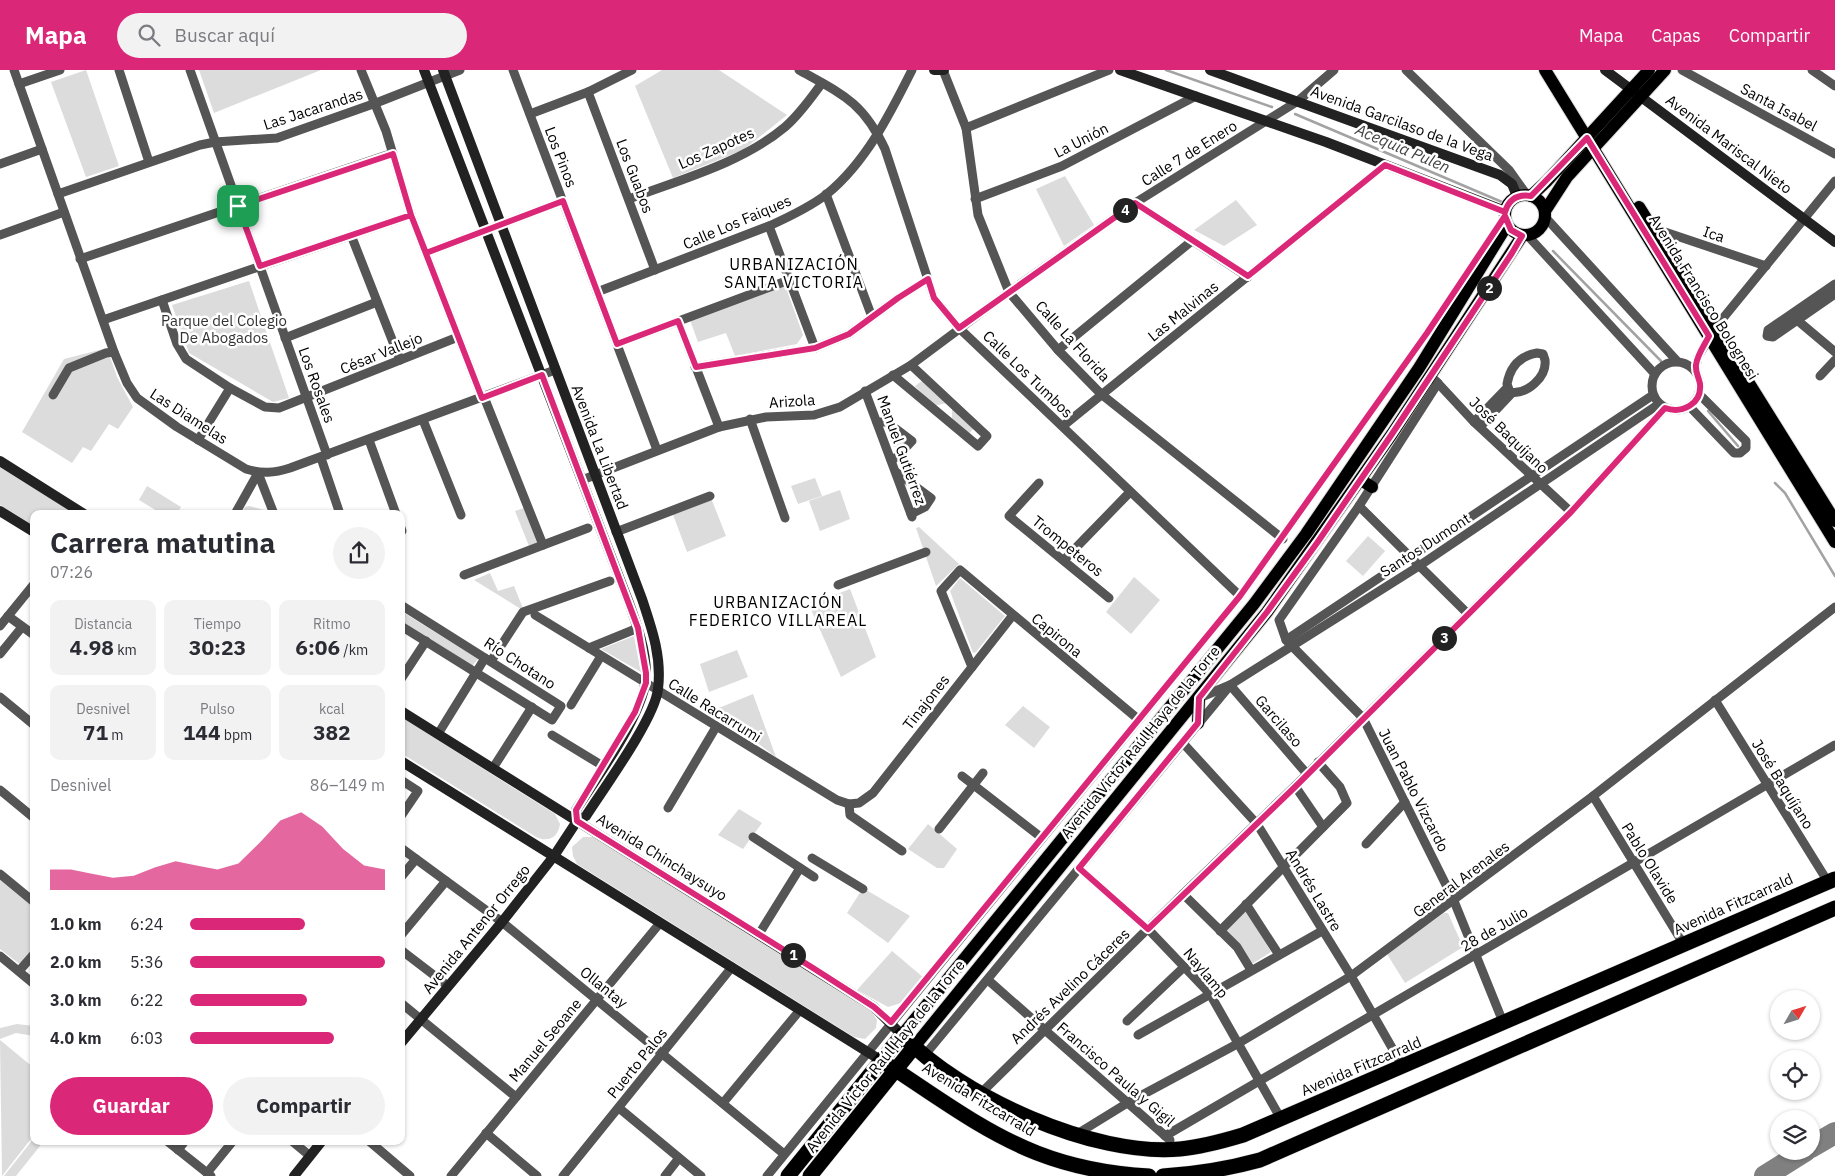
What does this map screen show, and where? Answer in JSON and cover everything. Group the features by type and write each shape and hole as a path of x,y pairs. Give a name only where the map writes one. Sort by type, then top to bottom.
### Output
{"highway":[{"name":"Avenida Fitzcarrald","path":"902,1035 919,1052 980,1094 1036,1119 1104,1143 1130,1148 1180,1149 1235,1138 1281,1119 1403,1068 1503,1022 1831,880"},
{"path":"1163,1176 1192,1174 1260,1160 1835,908"},
{"name":"Avenida Victor Raúl Haya de la Torre","path":"788,1176 902,1035"},
{"name":"Avenida Victor Raúl Haya de la Torre","path":"810,1176 896,1070 919,1052"},
{"name":"Avenida Fitzcarrald","path":"882,1061 1000,1136 1037,1153 1078,1166 1119,1174 1149,1176"}],"main road":[{"name":"Avenida Francisco Bolognesi","path":"1545,70 1653,228 1712,332"},
{"name":"Avenida Francisco Bolognesi","path":"1554,70 1593,140 1832,523 1835,542"},
{"path":"1637,94 1649,70"},
{"path":"1593,140 1567,177 1545,215 1540,230 1525,236 1511,230 1506,218 1507,205 1525,196 1593,140 1637,94 1665,70"},
{"path":"1525,196 1540,201 1545,215"},
{"name":"Avenida Victor Raúl Haya de la Torre","path":"902,1035 1254,604 1306,534 1419,368 1506,218"},
{"name":"Avenida Victor Raúl Haya de la Torre","path":"919,1052 1267,612 1366,483 1525,236"},
{"path":"1198,723 1199,698"}],"street":[{"name":"Las Diamelas","path":"14,70 80,259 127,383 137,398 198,440 246,469 258,473"},
{"path":"19,84 60,70"},
{"path":"119,70 149,162"},
{"name":"Los Rosales","path":"190,70 306,397 339,510"},
{"path":"361,70 376,103 411,215 458,338 543,545"},
{"name":"Avenida La Libertad","path":"424,70 638,628 646,683 635,712 576,810 574,825"},
{"name":"Las Jacarandas","path":"58,194 149,162 215,142 277,138 376,103 429,82 444,73 460,70"},
{"name":"Los Pinos","path":"513,70 657,450"},
{"path":"530,114 588,92 632,70"},
{"name":"Calle Los Tumbos","path":"799,70 839,91 858,106 877,133 885,149 934,298 959,328 1240,596"},
{"name":"Calle Los Faiques","path":"597,292 769,226 794,214 826,194 855,164 877,133 912,70"},
{"name":"Calle La Florida","path":"934,70 943,70 966,128 978,215 1008,292 1058,350 1101,394 1282,539"},
{"path":"966,128 1109,70"},
{"path":"766,1176 1240,596 1427,333 1506,218 1385,165 1266,120 1120,70"},
{"name":"Avenida Garcilaso de la Vega","path":"1210,70 1500,175 1525,196"},
{"name":"Calle 7 de Enero","path":"1008,292 1135,203 1298,101 1334,70"},
{"path":"1406,70 1509,170 1525,196"},
{"name":"Avenida Mariscal Nieto","path":"1605,70 1835,242"},
{"name":"Santa Isabel","path":"1682,70 1835,154"},
{"path":"1812,70 1835,86"},
{"name":"Avenida La Libertad","path":"444,73 594,475 642,598 657,648 659,664 658,692 647,719 586,816 574,825 556,853"},
{"name":"Los Zapotes","path":"629,199 745,154 765,142 798,114 822,83"},
{"name":"Los Guabos","path":"588,92 655,270"},
{"name":"La Unión","path":"975,199 1062,166 1196,96"},
{"path":"0,164 42,149"},
{"path":"80,259 393,154"},
{"name":"Las Malvinas","path":"1063,426 1385,165"},
{"path":"1712,332 1698,357 1695,371 1700,386 1699,394 1689,406 1677,410 1662,406 1653,395 1651,388 1654,373 1664,364 1682,362 1712,332 1835,181"},
{"path":"826,194 872,317"},
{"path":"426,253 563,201"},
{"path":"1135,203 1248,276"},
{"path":"0,234 64,212"},
{"path":"103,320 411,215"},
{"path":"1545,215 1682,362 1695,371"},
{"path":"769,226 815,348"},
{"name":"Ica","path":"1653,228 1766,266"},
{"path":"351,235 400,360"},
{"path":"1525,236 1654,373"},
{"path":"1058,350 1192,240"},
{"path":"696,367 815,348 849,334 928,279"},
{"path":"617,344 790,280"},
{"path":"1835,284 1768,330 1767,336 1773,337 1835,294"},
{"name":"Arizola","path":"582,480 719,427 750,419 826,412 910,365 1008,292"},
{"name":"César Vallejo","path":"162,300 178,344 186,359 230,388 265,407 280,408 458,338"},
{"path":"285,338 377,302"},
{"path":"1798,320 1835,352"},
{"path":"678,321 719,427"},
{"path":"53,395 69,368 106,353 114,352"},
{"path":"1477,425 1510,390 1525,390 1538,379 1546,364 1542,354 1537,352 1530,354 1517,363 1509,375 1510,390"},
{"path":"1820,376 1834,363"},
{"path":"893,375 978,446 987,436 910,365"},
{"path":"258,473 274,473 324,456 555,370"},
{"name":"José Baquíjano","path":"1434,379 1477,425 1571,512"},
{"path":"198,440 230,388"},
{"name":"Manuel Gutiérrez","path":"866,391 912,516 925,507 931,498 896,472"},
{"path":"1689,406 1734,453 1740,453 1746,448 1746,441 1699,394"},
{"name":"Santos Dumont","path":"1199,698 1230,686 1411,558 1653,395"},
{"path":"938,413 952,405"},
{"name":"Santos Dumont","path":"1289,643 1419,566 1662,406"},
{"name":"Andrés Avelino Cáceres","path":"980,1094 1183,894 1296,786 1571,512 1662,406"},
{"path":"750,419 785,518"},
{"path":"423,420 461,515"},
{"path":"877,422 887,422 912,441 897,457 891,460"},
{"path":"369,440 395,510"},
{"path":"0,461 78,510"},
{"path":"237,510 258,473"},
{"path":"258,473 272,510"},
{"name":"Trompeteros","path":"1039,482 1009,516 1109,598"},
{"path":"1366,483 1359,506 1468,614"},
{"path":"1064,560 1130,492"},
{"path":"616,532 710,496"},
{"name":"Juan Pablo Vizcardo","path":"1359,506 1279,620 1289,643 1363,718 1454,901 1503,1022"},
{"path":"0,511 30,530"},
{"path":"464,575 588,528"},
{"path":"838,585 926,552"},
{"name":"Capirona","path":"972,667 941,591 960,570 1138,719"},
{"path":"438,734 476,672 523,612 610,581"},
{"path":"0,626 30,589"},
{"path":"629,603 642,598"},
{"name":"General Arenales","path":"1077,1134 1129,1102 1239,1044 1351,976 1593,796 1835,607"},
{"name":"Río Chotano","path":"405,608 560,706 552,720 405,628"},
{"name":"Calle Racarrumi","path":"535,615 837,800 849,804"},
{"name":"Tinajones","path":"849,804 859,803 873,793 1013,615"},
{"path":"8,616 30,632"},
{"path":"405,672 431,624"},
{"path":"0,654 22,627"},
{"path":"589,648 638,628"},
{"path":"571,704 601,656"},
{"path":"919,1052 988,980 1230,686"},
{"name":"Garcilaso","path":"1230,686 1307,774"},
{"path":"0,697 30,722"},
{"name":"José Baquíjano","path":"1715,700 1831,880"},
{"path":"493,768 532,707"},
{"name":"Avenida Chinchaysuyo","path":"405,713 493,768 574,825 759,934 874,1007 902,1035"},
{"path":"668,808 716,727"},
{"path":"552,735 603,766"},
{"path":"621,737 632,744"},
{"name":"Andrés Lastre","path":"1182,742 1257,824 1351,976 1403,1068"},
{"name":"28 de Julio","path":"1166,1136 1835,745"},
{"path":"1220,931 1347,802 1340,787 1318,762"},
{"path":"405,763 556,853 660,923 882,1061"},
{"path":"939,829 983,773"},
{"path":"962,776 1042,838"},
{"path":"405,782 418,790 405,810"},
{"path":"1296,786 1323,827"},
{"path":"0,790 30,815"},
{"name":"Pablo Olavide","path":"1593,796 1684,945"},
{"path":"1366,844 1405,802"},
{"path":"849,804 850,814 902,851"},
{"path":"753,837 814,877"},
{"name":"Ollantay","path":"405,851 502,922 784,1154"},
{"name":"Avenida Antenor Orrego","path":"405,1038 502,922 556,853"},
{"path":"405,872 416,858"},
{"path":"812,858 863,889"},
{"path":"759,934 800,868"},
{"name":"Naylamp","path":"1079,868 1148,929 1210,994 1281,1119"},
{"path":"0,874 30,899"},
{"path":"405,930 446,881"},
{"path":"1183,894 1236,947 1251,970"},
{"path":"1246,904 1279,955"},
{"name":"Manuel Seoane","path":"451,1176 660,923"},
{"path":"1138,1035 1322,931"},
{"path":"405,953 448,986"},
{"path":"0,956 30,981"},
{"path":"18,972 30,958"},
{"path":"1127,1021 1184,966"},
{"name":"Puerto Palos","path":"563,1176 732,967"},
{"name":"Francisco Paula y Gigil","path":"988,980 1129,1102 1180,1149"},
{"path":"405,1006 516,1097"},
{"path":"723,1103 800,1010"},
{"path":"619,1108 701,1176"},
{"path":"486,1133 537,1176"},
{"path":"172,1145 209,1174 230,1145"},
{"path":"178,1150 182,1145"},
{"path":"297,1145 310,1156"},
{"path":"294,1176 319,1145"},
{"path":"374,1145 410,1176"},
{"path":"665,1176 679,1158"}],"green space":[{"path":"86,70 119,166 86,177 51,82"},
{"path":"199,70 321,70 214,113"},
{"path":"662,70 719,70 787,115 743,150 673,178 635,86"},
{"path":"1065,176 1094,225 1064,246 1036,189"},
{"path":"1236,200 1257,225 1224,246 1194,230"},
{"name":"Parque del Colegio De Abogados","path":"249,281 289,398 273,402 189,353 172,305"},
{"path":"785,285 803,335 797,344 735,356 726,333 698,342 690,320"},
{"path":"107,348 117,377 133,407 118,429 109,424 91,451 83,447 72,463 22,432 64,359"},
{"path":"923,380 947,403 933,406 915,386"},
{"path":"952,408 973,429 968,435 952,421"},
{"path":"885,424 907,441 899,450 892,445"},
{"path":"0,466 70,510 30,510 30,524 0,505"},
{"path":"815,478 822,496 798,504 791,486"},
{"path":"147,486 181,507 179,510 155,510 139,500"},
{"path":"910,488 926,501 916,508 910,495"},
{"path":"840,490 850,519 820,531 809,501"},
{"path":"711,498 726,536 687,552 672,512"},
{"path":"249,506 264,510 243,510"},
{"path":"524,508 537,543 529,546 515,511"},
{"path":"919,527 959,564 936,586 916,528"},
{"path":"1368,536 1385,551 1363,576 1346,561"},
{"path":"490,573 498,591 514,586 524,611 474,580"},
{"path":"1134,577 1160,600 1131,634 1106,612"},
{"path":"960,578 1005,616 976,652 973,653 950,591"},
{"path":"850,589 876,657 841,677 809,605"},
{"path":"405,613 478,659 472,666 405,624"},
{"path":"634,636 641,672 601,649"},
{"path":"737,650 748,677 709,692 700,664"},
{"path":"753,694 776,757 714,710"},
{"path":"1023,706 1050,727 1034,748 1005,725"},
{"path":"405,720 555,814 560,824 555,835 549,839 536,837 405,755"},
{"path":"739,809 762,823 743,849 718,835"},
{"path":"928,824 957,849 944,868 937,868 908,849"},
{"path":"583,837 593,837 872,1012 877,1020 876,1028 865,1039 854,1037 577,864 573,856 572,847"},
{"path":"0,880 30,905 30,954 21,965 0,949"},
{"path":"863,888 910,916 888,943 847,913"},
{"path":"1245,909 1271,952 1252,964 1222,929"},
{"path":"1444,913 1448,913 1463,947 1405,983 1387,954"},
{"path":"892,951 924,978 901,1003 888,1007 857,990"},
{"path":"17,1024 30,1026 30,1035 16,1033 0,1039 0,1028"},
{"path":"0,1040 30,1065 30,1140 2,1176"},
{"path":"30,1143 30,1145 41,1145 16,1176 4,1176"}],"waterway":[{"name":"Acequia Pulen","path":"1166,70 1272,107"},
{"name":"Acequia Pulen","path":"1295,114 1502,202"},
{"name":"Acequia Pulen","path":"1553,251 1661,361"},
{"name":"Acequia Pulen","path":"1708,411 1738,446"},
{"name":"Acequia Pulen","path":"1775,483 1785,493 1835,576"}],"taxiway":[{"path":"1820,1142 1835,1133"},
{"path":"1765,1176 1791,1160"}],"district":[{"name":"URBANIZACIÓN SANTA VICTORIA","path":"794,273"},
{"name":"URBANIZACIÓN FEDERICO VILLAREAL","path":"778,611"}],"route":[{"path":"238,206 260,266 411,215 482,398 542,375 638,628 646,673 646,683 635,712 576,810 577,821 874,1007 891,1022 1240,596 1427,333 1505,216 1507,225 1511,230 1522,236 1512,253 1317,543 1267,612 1199,698 1198,723 1079,868 1148,929 1296,786 1571,512 1665,408 1671,410 1684,409 1695,401 1699,394 1700,386 1699,378 1695,371 1696,364 1709,336 1587,138 1531,196 1517,196 1507,205 1505,212 1494,205 1385,165 1248,276 1135,203 959,328 934,298 928,279 898,298 849,334 815,348 696,367 678,321 617,344 563,201 426,253 411,215 393,154 238,206"}]}
